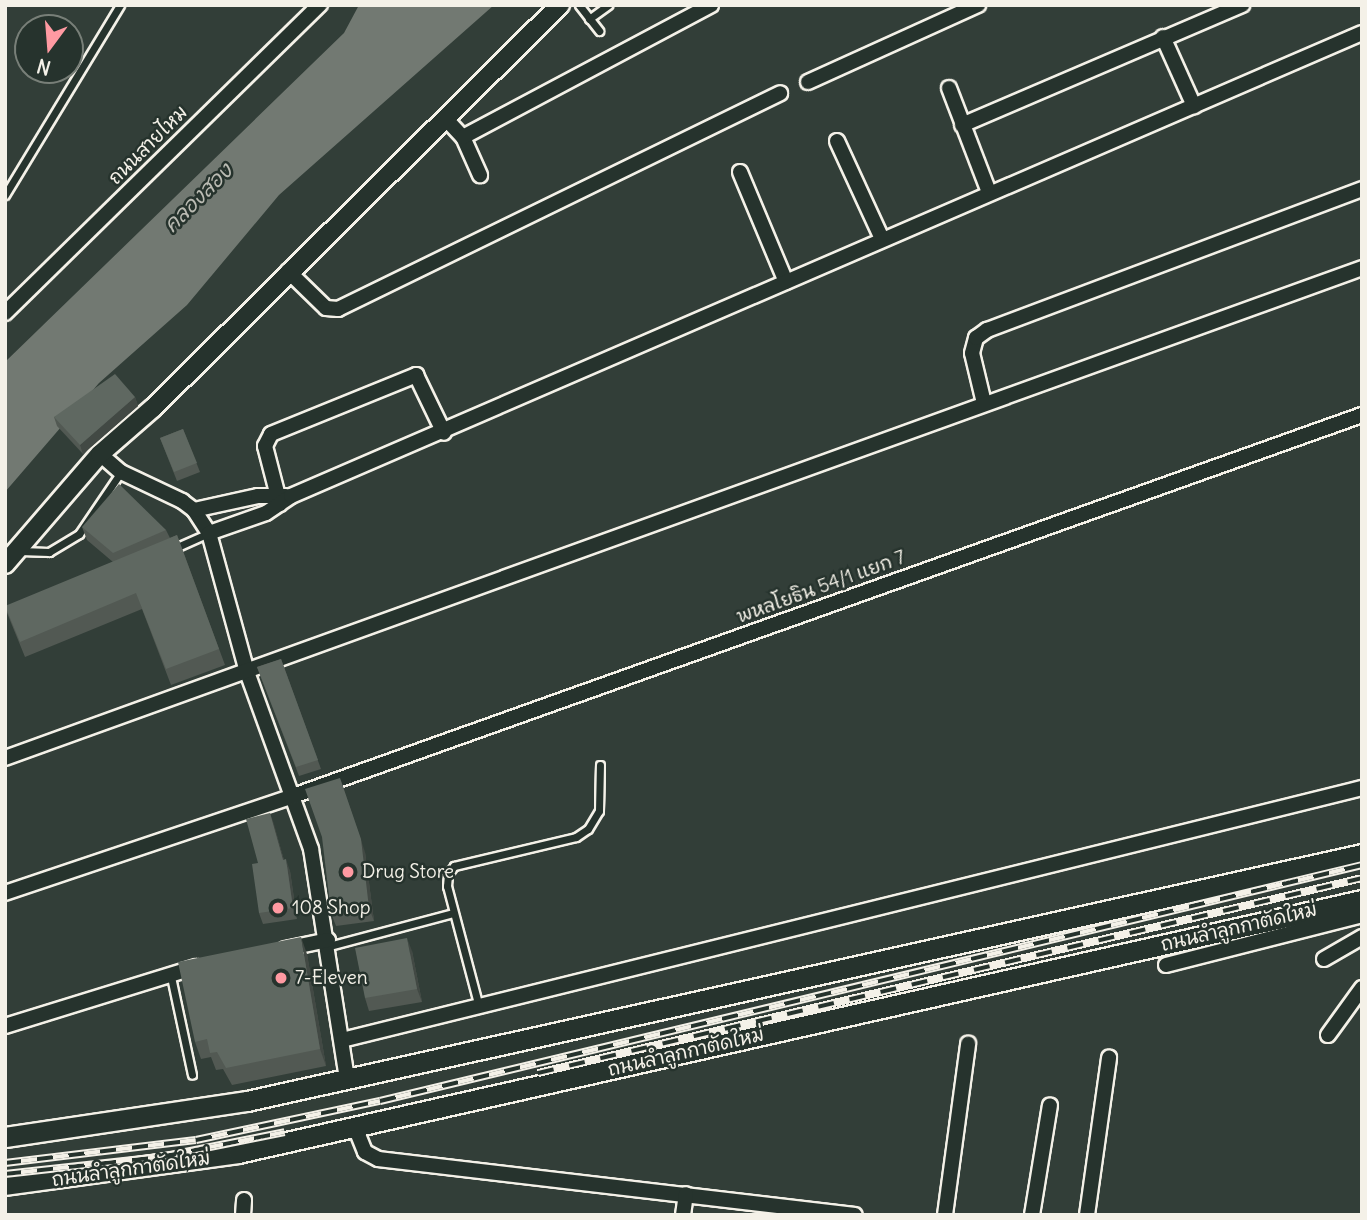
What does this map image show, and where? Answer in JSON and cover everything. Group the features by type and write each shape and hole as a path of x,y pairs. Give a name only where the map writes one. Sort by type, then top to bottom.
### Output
{"main road":[{"path":"6,1137 172,1115 347,1080 1362,854"},
{"name":"ถนนลำลูกกาตัดใหม่","path":"6,1185 212,1157 355,1127 1362,900"}],"street":[{"name":"ถนนสายไหม","path":"5,313 320,5"},
{"path":"10,557 100,454 153,408 288,271 560,5"},
{"path":"463,137 711,5"},
{"path":"808,82 978,5"},
{"path":"962,125 1242,5"},
{"path":"209,533 989,192 1362,33"},
{"path":"1163,37 1194,106"},
{"path":"949,88 989,192"},
{"path":"288,271 326,308 338,309 780,93"},
{"path":"445,118 463,137 480,175"},
{"path":"837,141 882,239"},
{"path":"740,172 786,282"},
{"path":"984,403 972,353 976,338 987,330 1362,189"},
{"path":"5,758 1362,268"},
{"path":"283,499 265,446 271,434 410,376 422,381 444,432"},
{"name":"พหลโยธิน 54/1 แยก 7","path":"5,893 293,796 1362,415"},
{"path":"100,454 121,472 194,510 209,533 247,672 311,849 328,943 347,1080"},
{"path":"194,510 283,499"},
{"path":"341,1040 1362,788"},
{"path":"1166,965 1362,915"},
{"path":"1324,959 1362,937"},
{"path":"275,951 328,943"},
{"path":"5,1026 170,972 210,964"},
{"path":"1328,1035 1362,988"},
{"path":"945,1215 968,1044"},
{"path":"1087,1215 1109,1058"},
{"path":"1032,1215 1050,1105"},
{"path":"355,1127 365,1152 378,1159 685,1195 771,1210 855,1215"},
{"path":"683,1215 685,1195"}],"lane":[{"path":"5,195 120,5"},
{"path":"579,5 599,31"},
{"path":"589,19 608,5"},
{"path":"10,557 48,552 65,545 79,534 121,472"},
{"path":"161,554 209,533"},
{"path":"479,1008 453,913 447,887 448,874 454,866 576,837 588,829 598,811 600,765"},
{"path":"328,943 453,913"},
{"path":"170,972 192,1075"}],"water":[{"name":"คลองสอง","path":"359,5 494,5 279,195 187,305 99,383 5,492 5,362 344,33"}],"building":[{"path":"115,374 135,397 80,445 54,417"},
{"path":"183,429 197,463 174,472 160,438"},
{"path":"119,484 166,530 113,553 82,527"},
{"path":"177,535 219,649 166,669 136,593 20,642 5,606"},
{"path":"281,659 318,760 296,767 257,667"},
{"path":"340,778 361,839 369,908 331,913 322,837 305,789"},
{"path":"270,813 283,860 286,859 293,908 259,913 252,864 258,863 246,819"},
{"path":"301,937 320,1049 226,1068 217,1052 210,1053 207,1039 195,1042 178,962"},
{"path":"407,938 417,989 365,998 355,948"}],"railway":[{"path":"5,1163 196,1140 380,1101 1362,865"},
{"path":"538,1073 1362,878"},
{"path":"5,1174 160,1157 285,1132"}],"place":[{"name":"Drug Store","path":"348,872"},
{"name":"108 Shop","path":"278,908"},
{"name":"7-Eleven","path":"281,978"}]}
